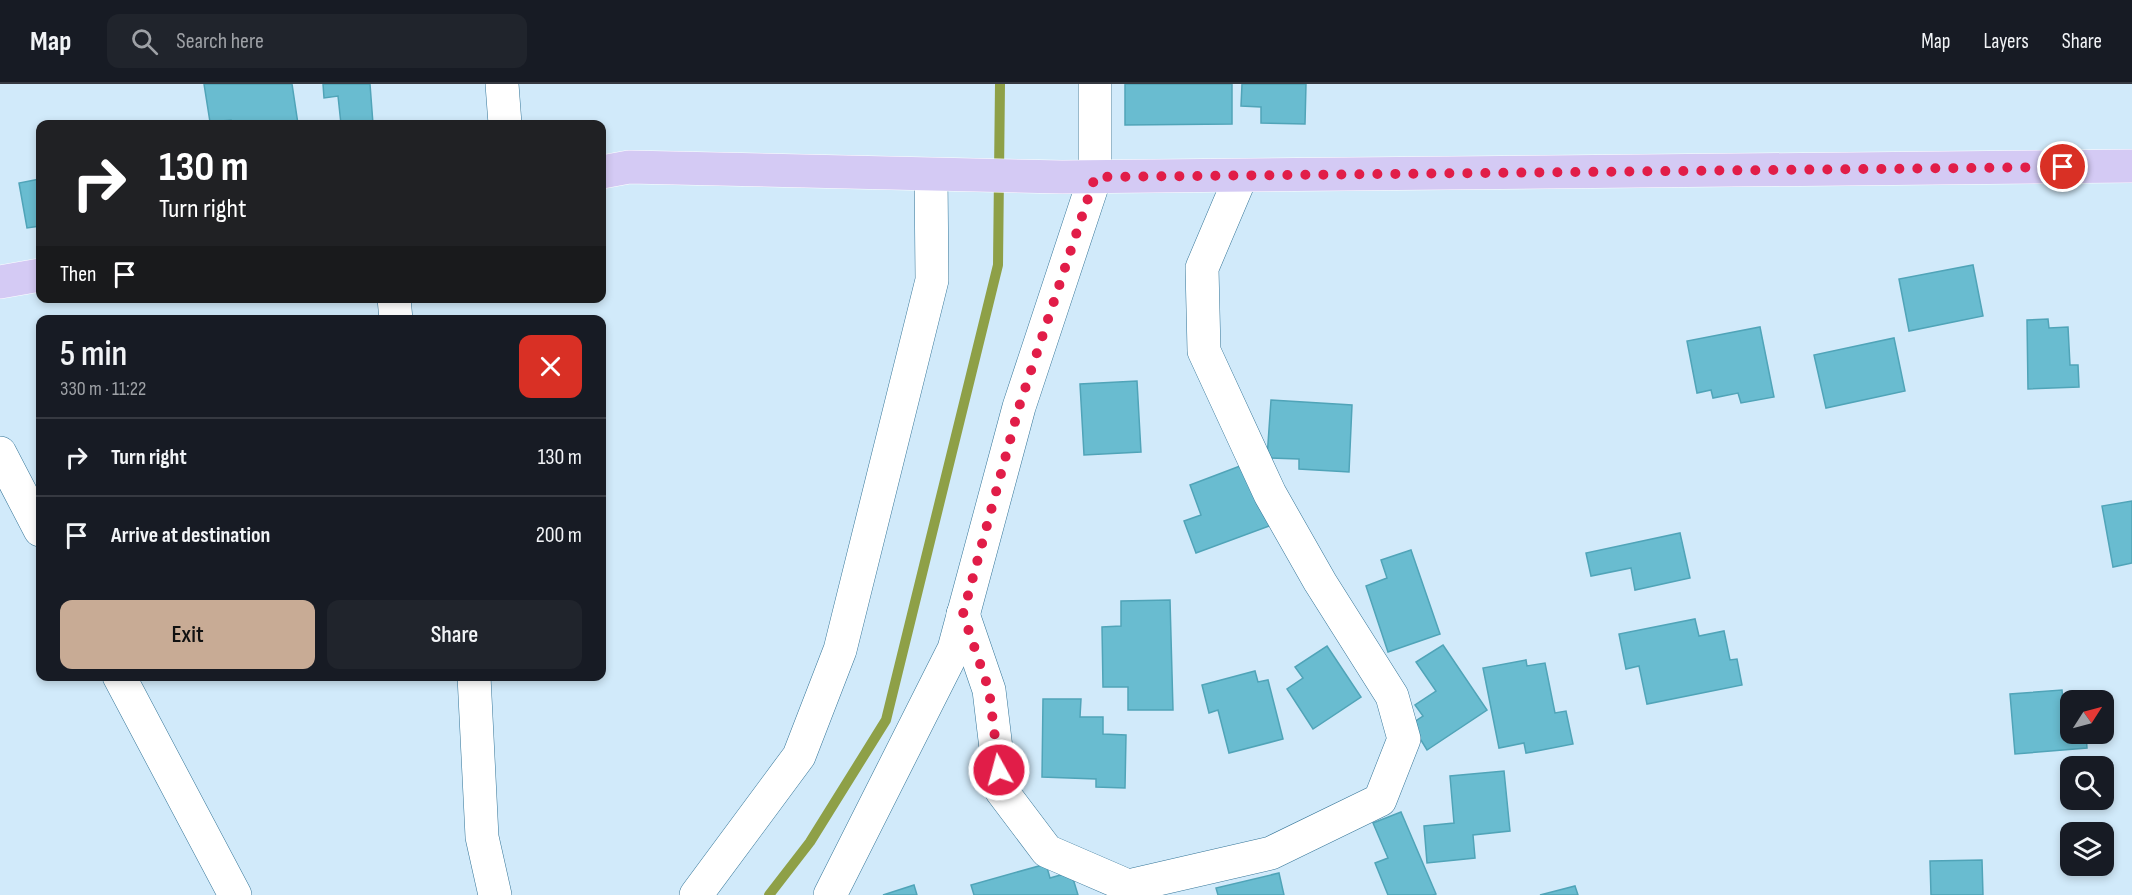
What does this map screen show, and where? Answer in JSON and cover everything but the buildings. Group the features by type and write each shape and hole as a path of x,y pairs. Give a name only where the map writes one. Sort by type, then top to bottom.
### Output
{"main road":[{"path":"606,171 629,167 938,176 1095,177 2132,166"},
{"path":"0,282 36,276"}],"street":[{"path":"502,84 505,120"},
{"path":"830,895 954,649 1019,407 1095,177 1095,84"},
{"path":"696,895 799,756 840,650 932,280 938,176"},
{"path":"963,614 989,690 1001,790 1047,851 1128,886 1271,853 1380,800 1404,739 1392,696 1320,582 1270,494 1204,351 1202,268 1241,176"},
{"path":"0,453 36,522"},
{"path":"121,681 235,895"},
{"path":"474,681 482,837 495,895"}],"waterway":[{"path":"769,895 810,842 886,720 998,265 1000,84"}],"route":[{"path":"999,770 989,690 963,614 1019,407 1095,177 2063,167"}]}
